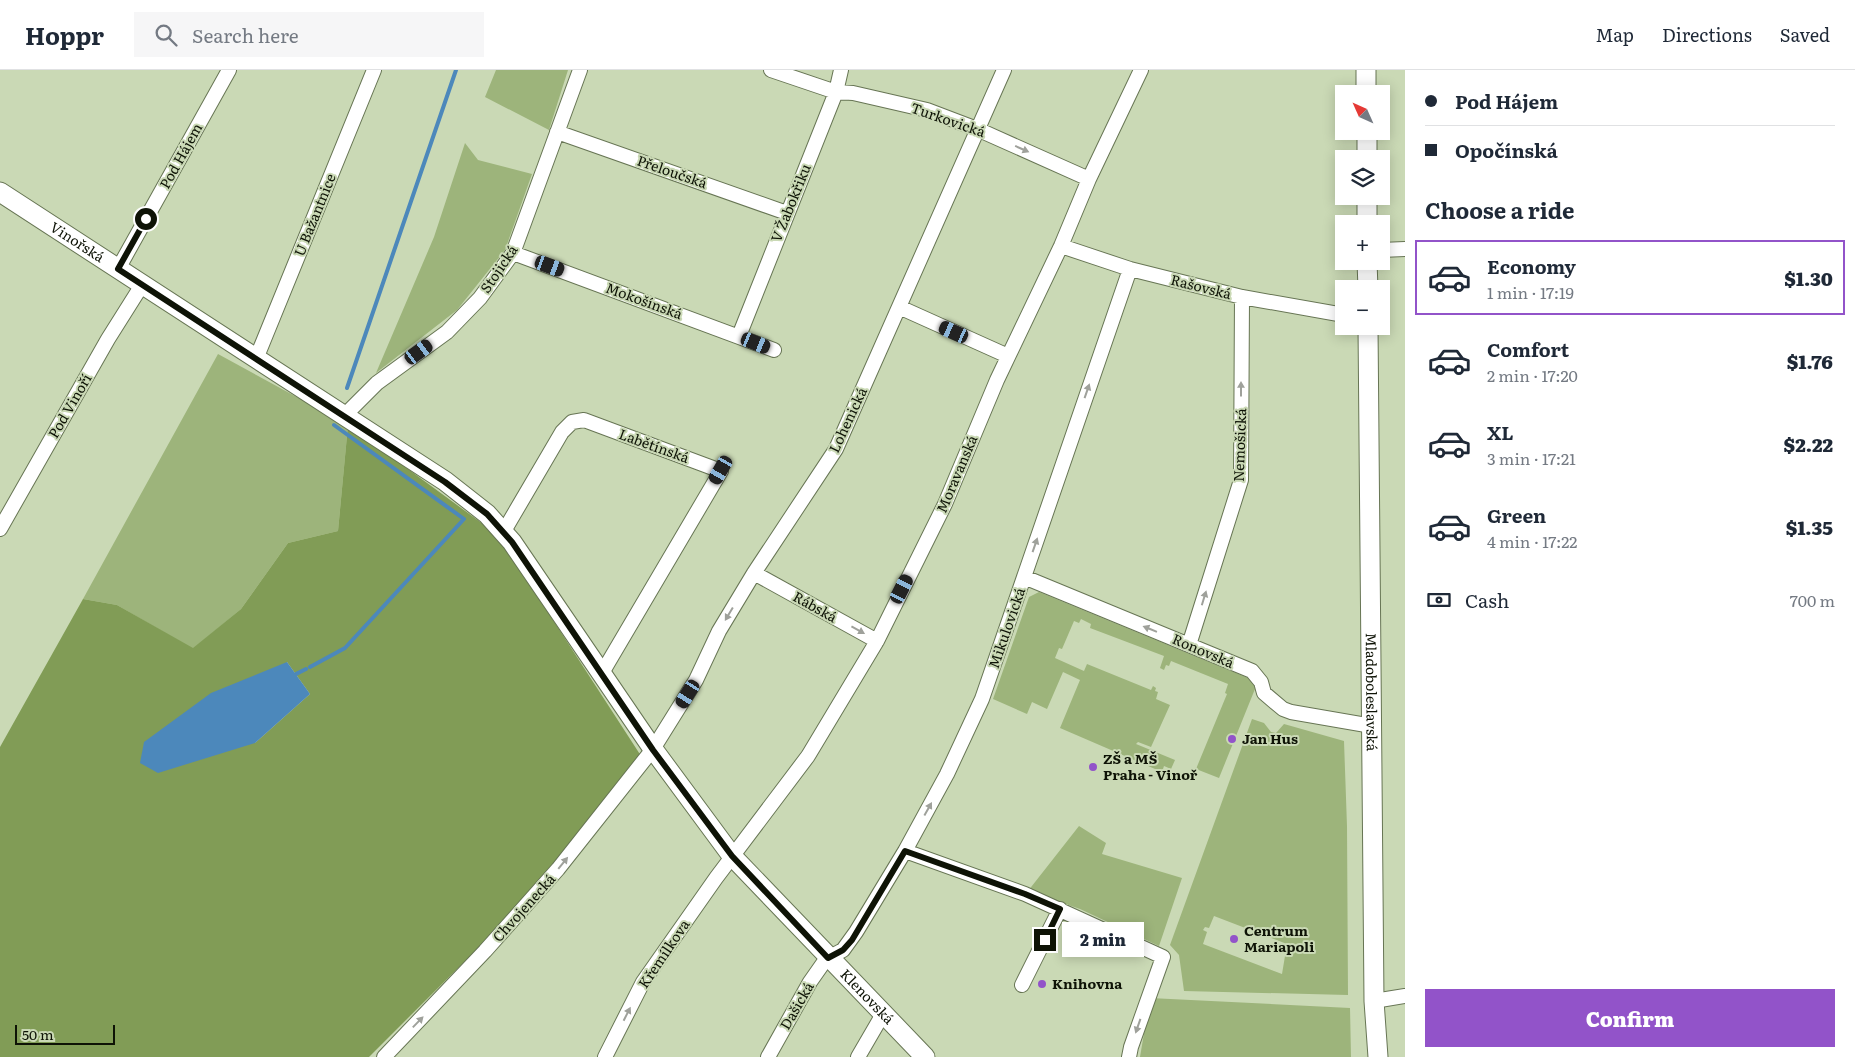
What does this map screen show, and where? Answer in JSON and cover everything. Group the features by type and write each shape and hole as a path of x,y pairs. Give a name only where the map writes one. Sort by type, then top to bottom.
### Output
{"street":[{"name":"Pod Hájem","path":"118,269 229,70"},
{"name":"U Bažantnice","path":"256,359 374,70"},
{"name":"Stojická","path":"344,416 377,383 447,332 480,298 513,253 580,70"},
{"name":"Turkovická","path":"772,70 836,92 853,93 927,110 1089,180"},
{"name":"V Žabokřiku","path":"739,336 836,92 841,70"},
{"name":"Lohenická","path":"653,750 696,680 719,631 754,573 836,449 1004,70"},
{"name":"Moravanská","path":"732,856 808,756 876,641 945,504 1008,356 1061,246 1089,180 1141,70"},
{"path":"1366,70 1366,85"},
{"name":"Přeloučská","path":"557,132 787,213"},
{"name":"Vinořská","path":"2,198 118,269 256,359"},
{"name":"Rašovská","path":"1061,246 1130,269 1242,297 1335,314"},
{"path":"1390,250 1405,249"},
{"name":"Mokošínská","path":"513,253 774,350"},
{"name":"Mikulovická","path":"828,958 843,950 852,940 905,851 947,774 982,700 1130,269"},
{"name":"Pod Vinoří","path":"0,529 108,339 142,285"},
{"name":"Nemošická","path":"1189,645 1241,480 1242,297"},
{"path":"899,308 1008,356"},
{"name":"Mladoboleslavská","path":"1368,335 1374,1001 1378,1057"},
{"name":"Klenovská","path":"256,359 458,491 487,514 504,531 653,750 732,856 925,1057"},
{"name":"Labětínská","path":"504,531 562,432 572,422 584,420 721,470 602,673"},
{"name":"Rábská","path":"754,573 876,641"},
{"name":"Ronovská","path":"1024,577 1252,671 1261,682 1264,693 1283,709 1372,726"},
{"name":"Chvojenecká","path":"384,1057 480,956 558,869 653,750"},
{"path":"905,851 1025,894 1163,957 1129,1057"},
{"name":"Křemílkova","path":"605,1057 643,982 732,856"},
{"path":"1022,985 1060,909"},
{"name":"Dašická","path":"768,1057 810,982 828,958"},
{"path":"1374,1001 1405,996"},
{"path":"858,1057 883,1014"}],"green space":[{"path":"496,70 568,70 549,130 485,97"},
{"path":"465,143 478,160 532,174 505,250 457,310 376,373 434,237"},
{"path":"218,354 348,425 338,531 288,543 241,609 193,649 117,605 83,599"},
{"path":"348,425 498,535 643,759 496,930 369,1057 0,1057 0,747 83,599 117,605 193,648 241,609 288,543 338,531","holes":["287,662 310,694 255,743"]},
{"path":"1039,592 1253,680 1255,689 1219,778 1196,769 1227,694 1225,693 1228,684 1171,661 1164,670 1160,668 1164,656 1090,628 1091,624 1081,619 1079,623 1074,621 1062,649 1059,648 1055,658 1084,671 1087,664 1151,690 1153,686 1156,688 1155,691 1158,692 1156,699 1170,705 1151,747 1138,742 1136,744 1175,760 1171,769 1164,766 1162,772 1060,728 1080,680 1063,672 1047,709 1032,702 1027,714 993,699 1029,597"},
{"path":"1252,719 1264,723 1271,732 1276,733 1284,724 1344,741 1347,826 1348,995 1184,991 1179,955 1170,945","holes":["1214,916 1287,944 1282,974 1203,944 1207,932 1203,930 1205,927 1209,928"]},
{"path":"1079,826 1106,843 1102,854 1182,878 1159,946 1080,909 1028,891"},
{"path":"1150,998 1350,1008 1351,1057 1140,1057"}],"water":[{"path":"287,662 310,694 255,743 158,773 140,763 144,742 211,693"}],"waterway":[{"path":"347,388 456,70"},
{"path":"310,667 345,648 464,519 334,425"},
{"path":"296,674 306,669"}],"place":[{"name":"Jan Hus","path":"1232,739"},
{"name":"ZŠ a MŠ Praha - Vinoř","path":"1093,767"},
{"name":"Centrum Mariapoli","path":"1234,939"},
{"name":"Knihovna","path":"1042,984"}],"route":[{"path":"146,219 118,269 445,482 487,514 512,542 653,750 732,856 828,958 838,954 852,940 905,851 1025,894 1060,909 1045,940"}]}
